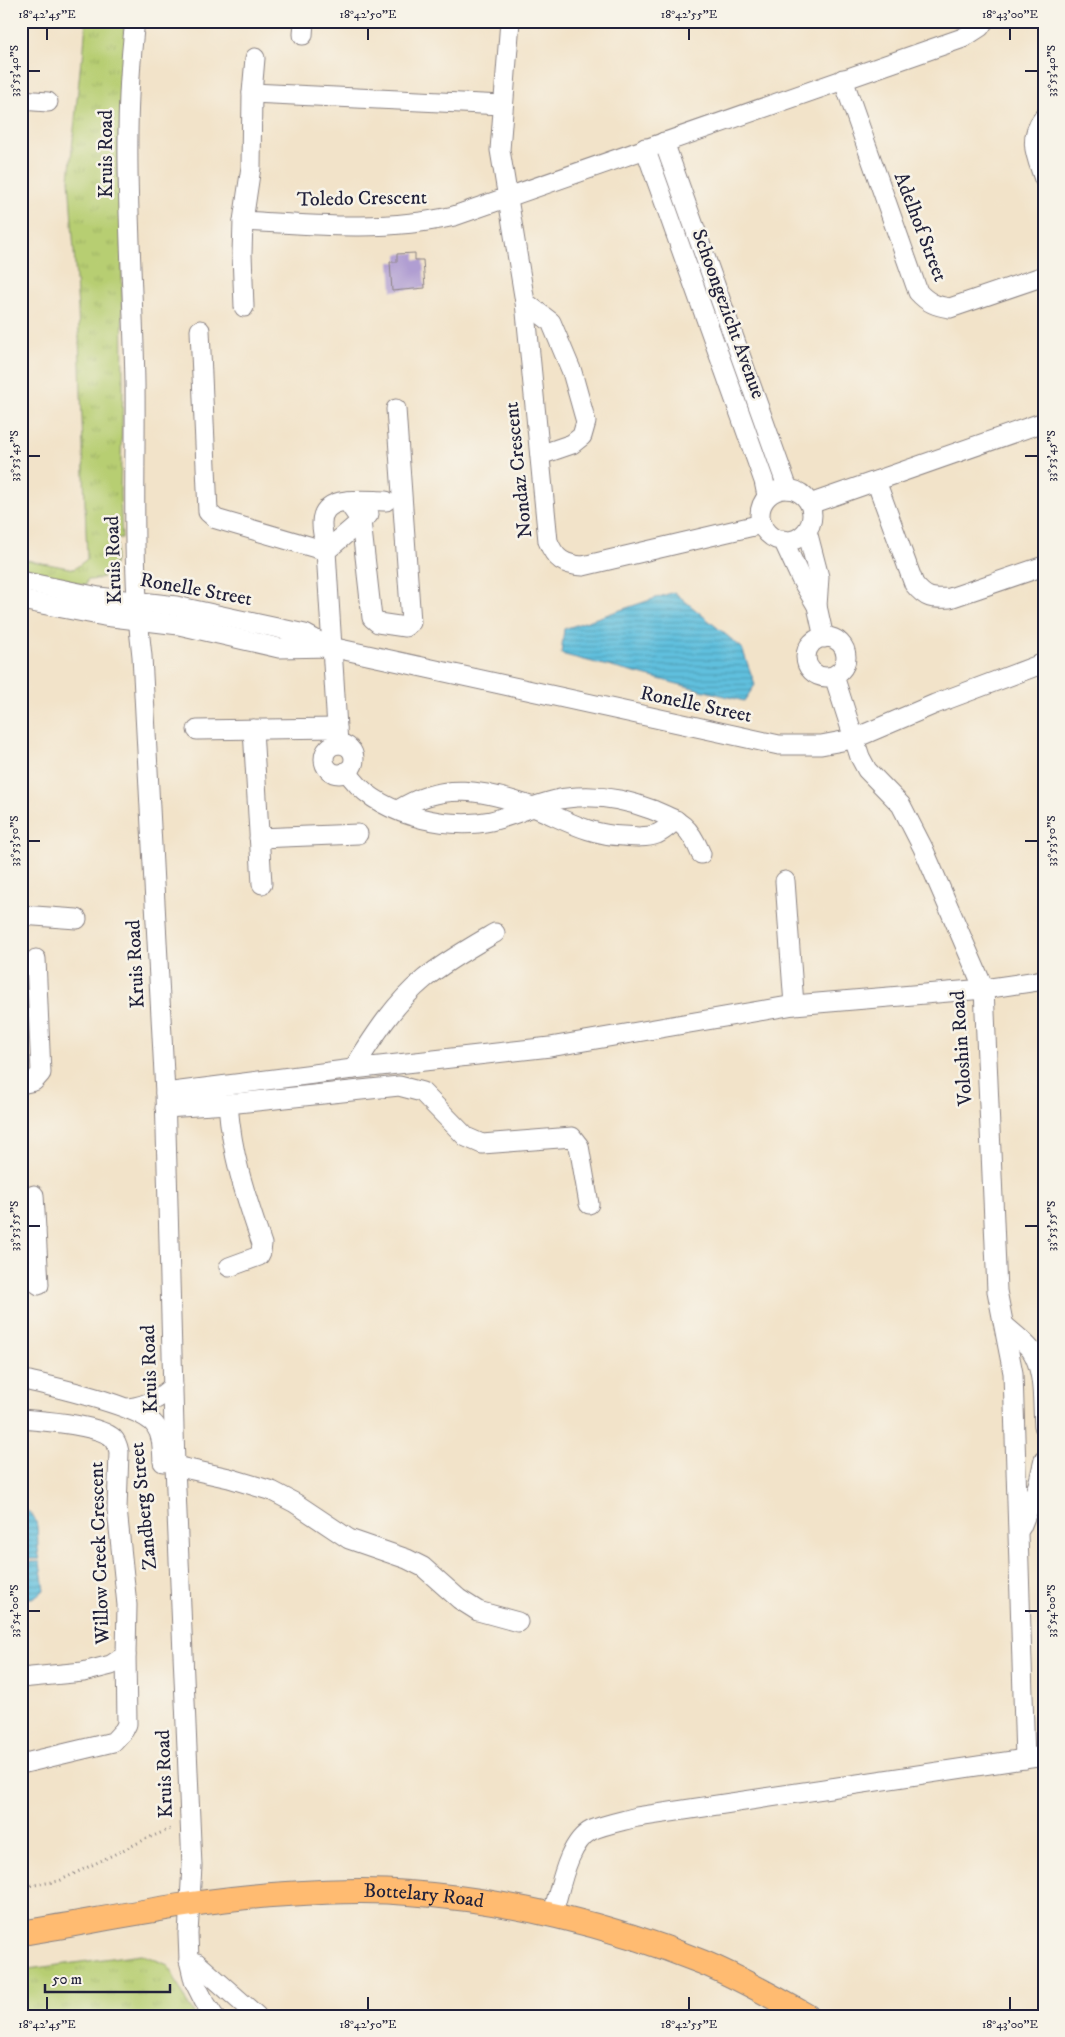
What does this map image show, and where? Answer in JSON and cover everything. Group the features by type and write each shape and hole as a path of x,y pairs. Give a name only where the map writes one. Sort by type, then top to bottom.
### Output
{"main road":[{"name":"Bottelary Road","path":"21,1932 190,1906 286,1894 408,1892 481,1902 552,1916 646,1941 702,1962 761,1990 807,2016"}],"street":[{"name":"Kruis Road","path":"135,21 128,100 127,147 135,377 138,620 142,656 156,898 165,1101 174,1466 192,1866 188,1934 189,1960 194,1981 214,2016"},
{"path":"510,21 500,150 509,196 963,38 980,27 984,21"},
{"path":"244,307 243,221 251,167 252,93 256,58"},
{"name":"Adelhof Street","path":"843,79 918,292 926,301 950,308 1044,276"},
{"path":"252,93 503,105"},
{"path":"21,100 48,102"},
{"path":"1044,117 1037,126 1033,142 1044,179"},
{"name":"Schoongezicht Avenue","path":"664,142 788,489"},
{"name":"Schoongezicht Avenue","path":"645,148 764,481 767,496"},
{"name":"Toledo Crescent","path":"243,221 381,225 432,221 454,216 509,196"},
{"name":"Nondaz Crescent","path":"509,196 525,302 548,541 553,553 559,560 572,565 583,566 762,524"},
{"path":"525,302 551,322 572,372 586,422 582,436 572,444 540,455"},
{"path":"200,330 210,515 216,519 326,551"},
{"path":"346,501 361,521 372,618 378,623 404,627 411,622 395,500 396,409"},
{"path":"810,504 1044,422"},
{"path":"876,481 914,584 923,595 936,599 950,598 1044,566"},
{"path":"788,489 799,492 810,504 812,520 807,531 796,539 783,540 770,536 762,524 760,512 767,496 775,491 788,489"},
{"path":"326,551 361,521 395,500"},
{"path":"395,500 346,501 330,505 323,516 322,524 326,551 338,736 353,754 353,764 348,771 354,782 378,802 412,816 464,823 489,821 554,800 595,796 618,798 676,820 693,835 701,854"},
{"path":"807,531 819,577 817,606 824,638"},
{"path":"783,540 801,579 817,606"},
{"name":"Ronelle Street","path":"21,581 100,597 176,606 305,634 331,648"},
{"name":"Ronelle Street","path":"21,600 104,616 179,625 279,648 331,648 758,742 801,746 828,744 853,739 935,704 1044,663"},
{"path":"824,638 833,638 839,642 846,653 844,667 834,676 822,677 816,675 808,666 807,653 809,648 813,643 824,638"},
{"path":"834,676 853,739"},
{"path":"196,730 253,729 338,736"},
{"path":"253,729 262,884"},
{"name":"Voloshin Road","path":"853,739 860,757 868,770 901,805 923,848 984,989 997,1291 1013,1373 1018,1532 1035,1758"},
{"path":"398,810 423,796 455,790 478,792 533,807 582,829 613,836 650,836 660,833 676,820"},
{"path":"259,838 358,834"},
{"path":"785,881 794,1005"},
{"path":"21,915 77,919"},
{"path":"352,1069 382,1024 412,990 444,964 495,933"},
{"path":"21,1084 34,1082 41,1073 36,959"},
{"path":"165,1101 352,1069 550,1047 794,1005 984,989 1044,980"},
{"path":"165,1101 228,1104 398,1086 415,1090 422,1092 466,1138 473,1142 494,1144 572,1137 579,1146 588,1204"},
{"path":"228,1104 238,1174 262,1244 262,1252 259,1256 229,1268"},
{"path":"34,1195 29,1228 39,1286"},
{"path":"1005,1326 1030,1349 1036,1359 1040,1373 1044,1426"},
{"name":"Zandberg Street","path":"21,1379 129,1408 151,1420 161,1438 168,1534 172,1569 181,1614"},
{"name":"Zandberg Street","path":"129,1408 144,1406 157,1400 173,1386"},
{"name":"Willow Creek Crescent","path":"21,1419 80,1426 97,1430 106,1434 117,1443 119,1452 118,1517 127,1604 126,1655 111,1665 83,1672 21,1678"},
{"path":"1018,1532 1038,1485 1044,1460"},
{"path":"174,1466 229,1478 272,1491 295,1503 349,1539 407,1559 423,1567 459,1599 478,1611 518,1622"},
{"path":"21,1764 113,1742 120,1736 127,1724 126,1655"},
{"path":"552,1916 571,1852 584,1835 592,1830 637,1817 1035,1758"},
{"path":"189,1960 197,1963 257,2016"}],"path":[{"path":"21,1887 58,1881 148,1838 190,1821"}],"green space":[{"path":"86,21 127,21 122,256 123,392 120,494 122,538 117,538 115,561 109,573 104,577 87,580 86,585 21,572 21,559 74,569 87,559 78,309 69,179"},
{"path":"141,1954 168,1965 196,2016 21,2016 21,1970"}],"water":[{"path":"674,592 742,648 755,685 744,701 561,654 564,629"},
{"path":"21,1509 33,1516 36,1522 40,1559 23,1559 23,1552 21,1551"},
{"path":"24,1562 40,1562 44,1590 36,1597 21,1600 21,1565 24,1565"}],"building":[{"path":"415,253 415,260 423,260 425,288 392,291 390,262 397,262 397,254"}]}
